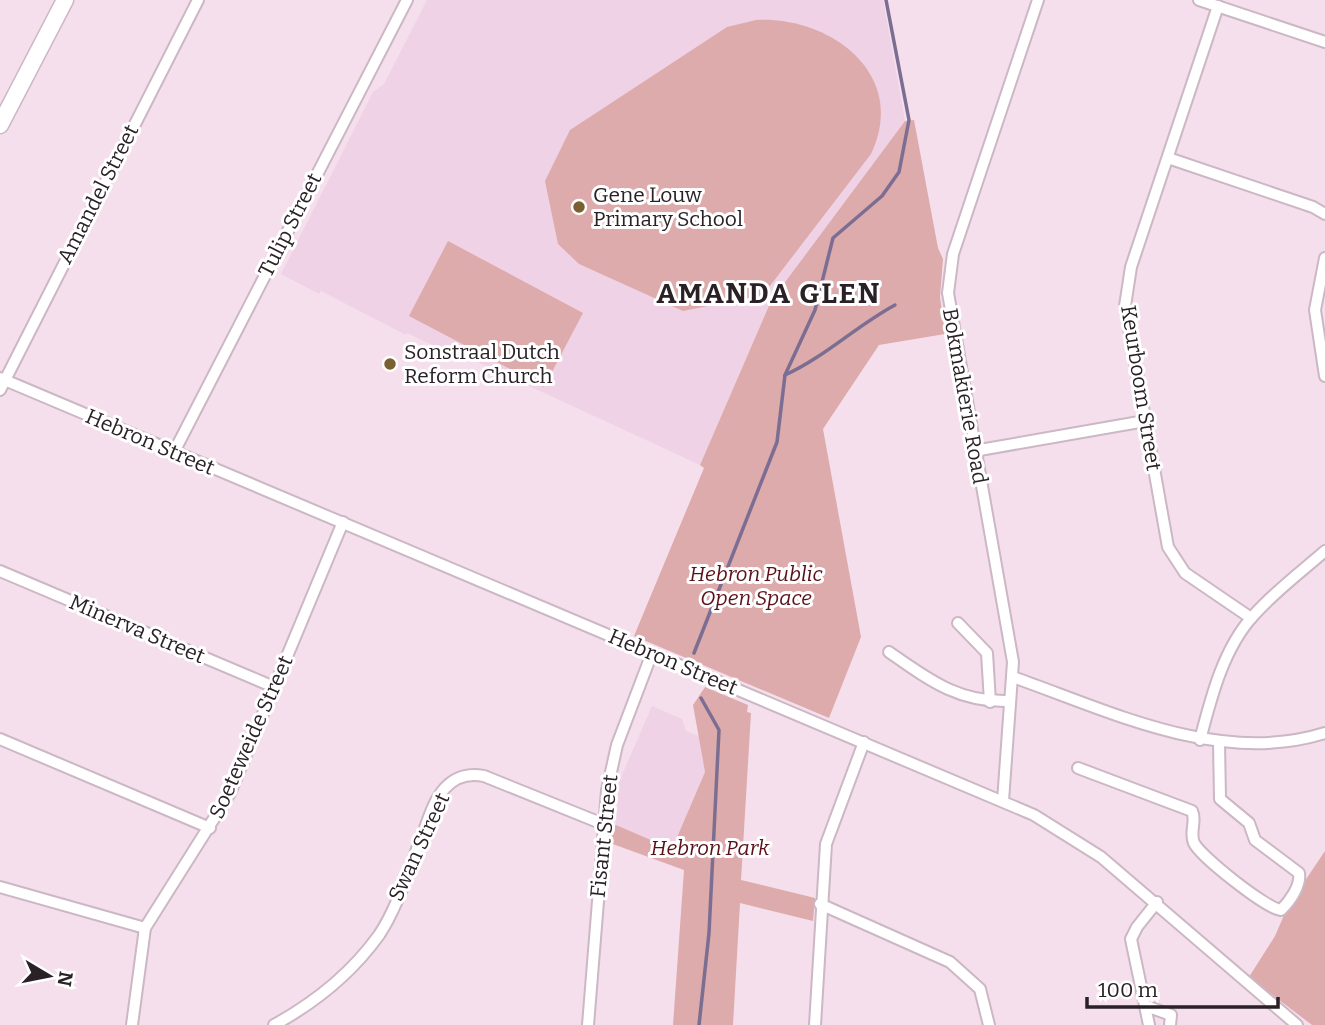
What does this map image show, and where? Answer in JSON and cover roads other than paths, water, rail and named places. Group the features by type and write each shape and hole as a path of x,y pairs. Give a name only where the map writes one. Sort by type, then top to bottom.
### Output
{"street":[{"path":"0,125 65,0"},
{"name":"Amandel Street","path":"1,383 198,0"},
{"name":"Tulip Street","path":"174,452 407,0"},
{"name":"Bokmakierie Road","path":"1003,801 1013,677 949,307 949,279 953,254 1038,0"},
{"path":"1199,0 1325,42"},
{"name":"Keurboom Street","path":"1218,6 1130,267 1126,292 1127,324 1172,554 1185,573 1251,618"},
{"path":"1168,158 1313,207 1325,214"},
{"path":"1325,258 1315,310 1325,376"},
{"name":"Hebron Street","path":"1,383 343,522 1003,801 1074,838 1157,902 1297,1025"},
{"path":"974,451 1145,421"},
{"name":"Soeteweide Street","path":"132,1025 145,928 230,793 343,522"},
{"path":"1200,740 1228,655 1251,618 1325,551"},
{"name":"Minerva Street","path":"0,571 274,687"},
{"path":"958,622 985,649 990,702"},
{"path":"889,652 936,684 971,699 1010,701"},
{"name":"Fisant Street","path":"588,1025 603,824 617,745 652,653"},
{"path":"1013,677 1200,740 1219,743 1279,743 1325,733"},
{"path":"0,739 210,828"},
{"path":"815,1025 820,904 830,830 864,742"},
{"path":"1077,768 1192,811 1192,836 1197,848 1256,896 1273,908 1281,909 1293,895 1299,881 1298,873 1257,842 1249,823 1220,799 1219,743"},
{"name":"Swan Street","path":"274,1025 312,1004 337,984 380,933 432,811 445,788 457,779 470,775 490,778 603,824"},
{"path":"0,887 145,928"},
{"path":"1149,1025 1131,939 1157,902"},
{"path":"820,904 950,962 979,989 989,1025"},
{"path":"1146,1006 1171,1015 1170,1025"}],"waterway":[{"path":"694,653 777,442 785,375 815,310 833,238 882,196 899,172 909,120 886,0"},
{"path":"785,375 800,368 895,305"},
{"path":"699,1025 709,933 719,730 701,698"}],"place":[{"name":"Gene Louw Primary School","path":"579,207"},
{"name":"Sonstraal Dutch Reform Church","path":"390,364"}],"district":[{"name":"AMANDA GLEN","path":"769,293"}],"park label":[{"name":"Hebron Public Open Space","path":"756,586"},
{"name":"Hebron Park","path":"710,848"}]}
